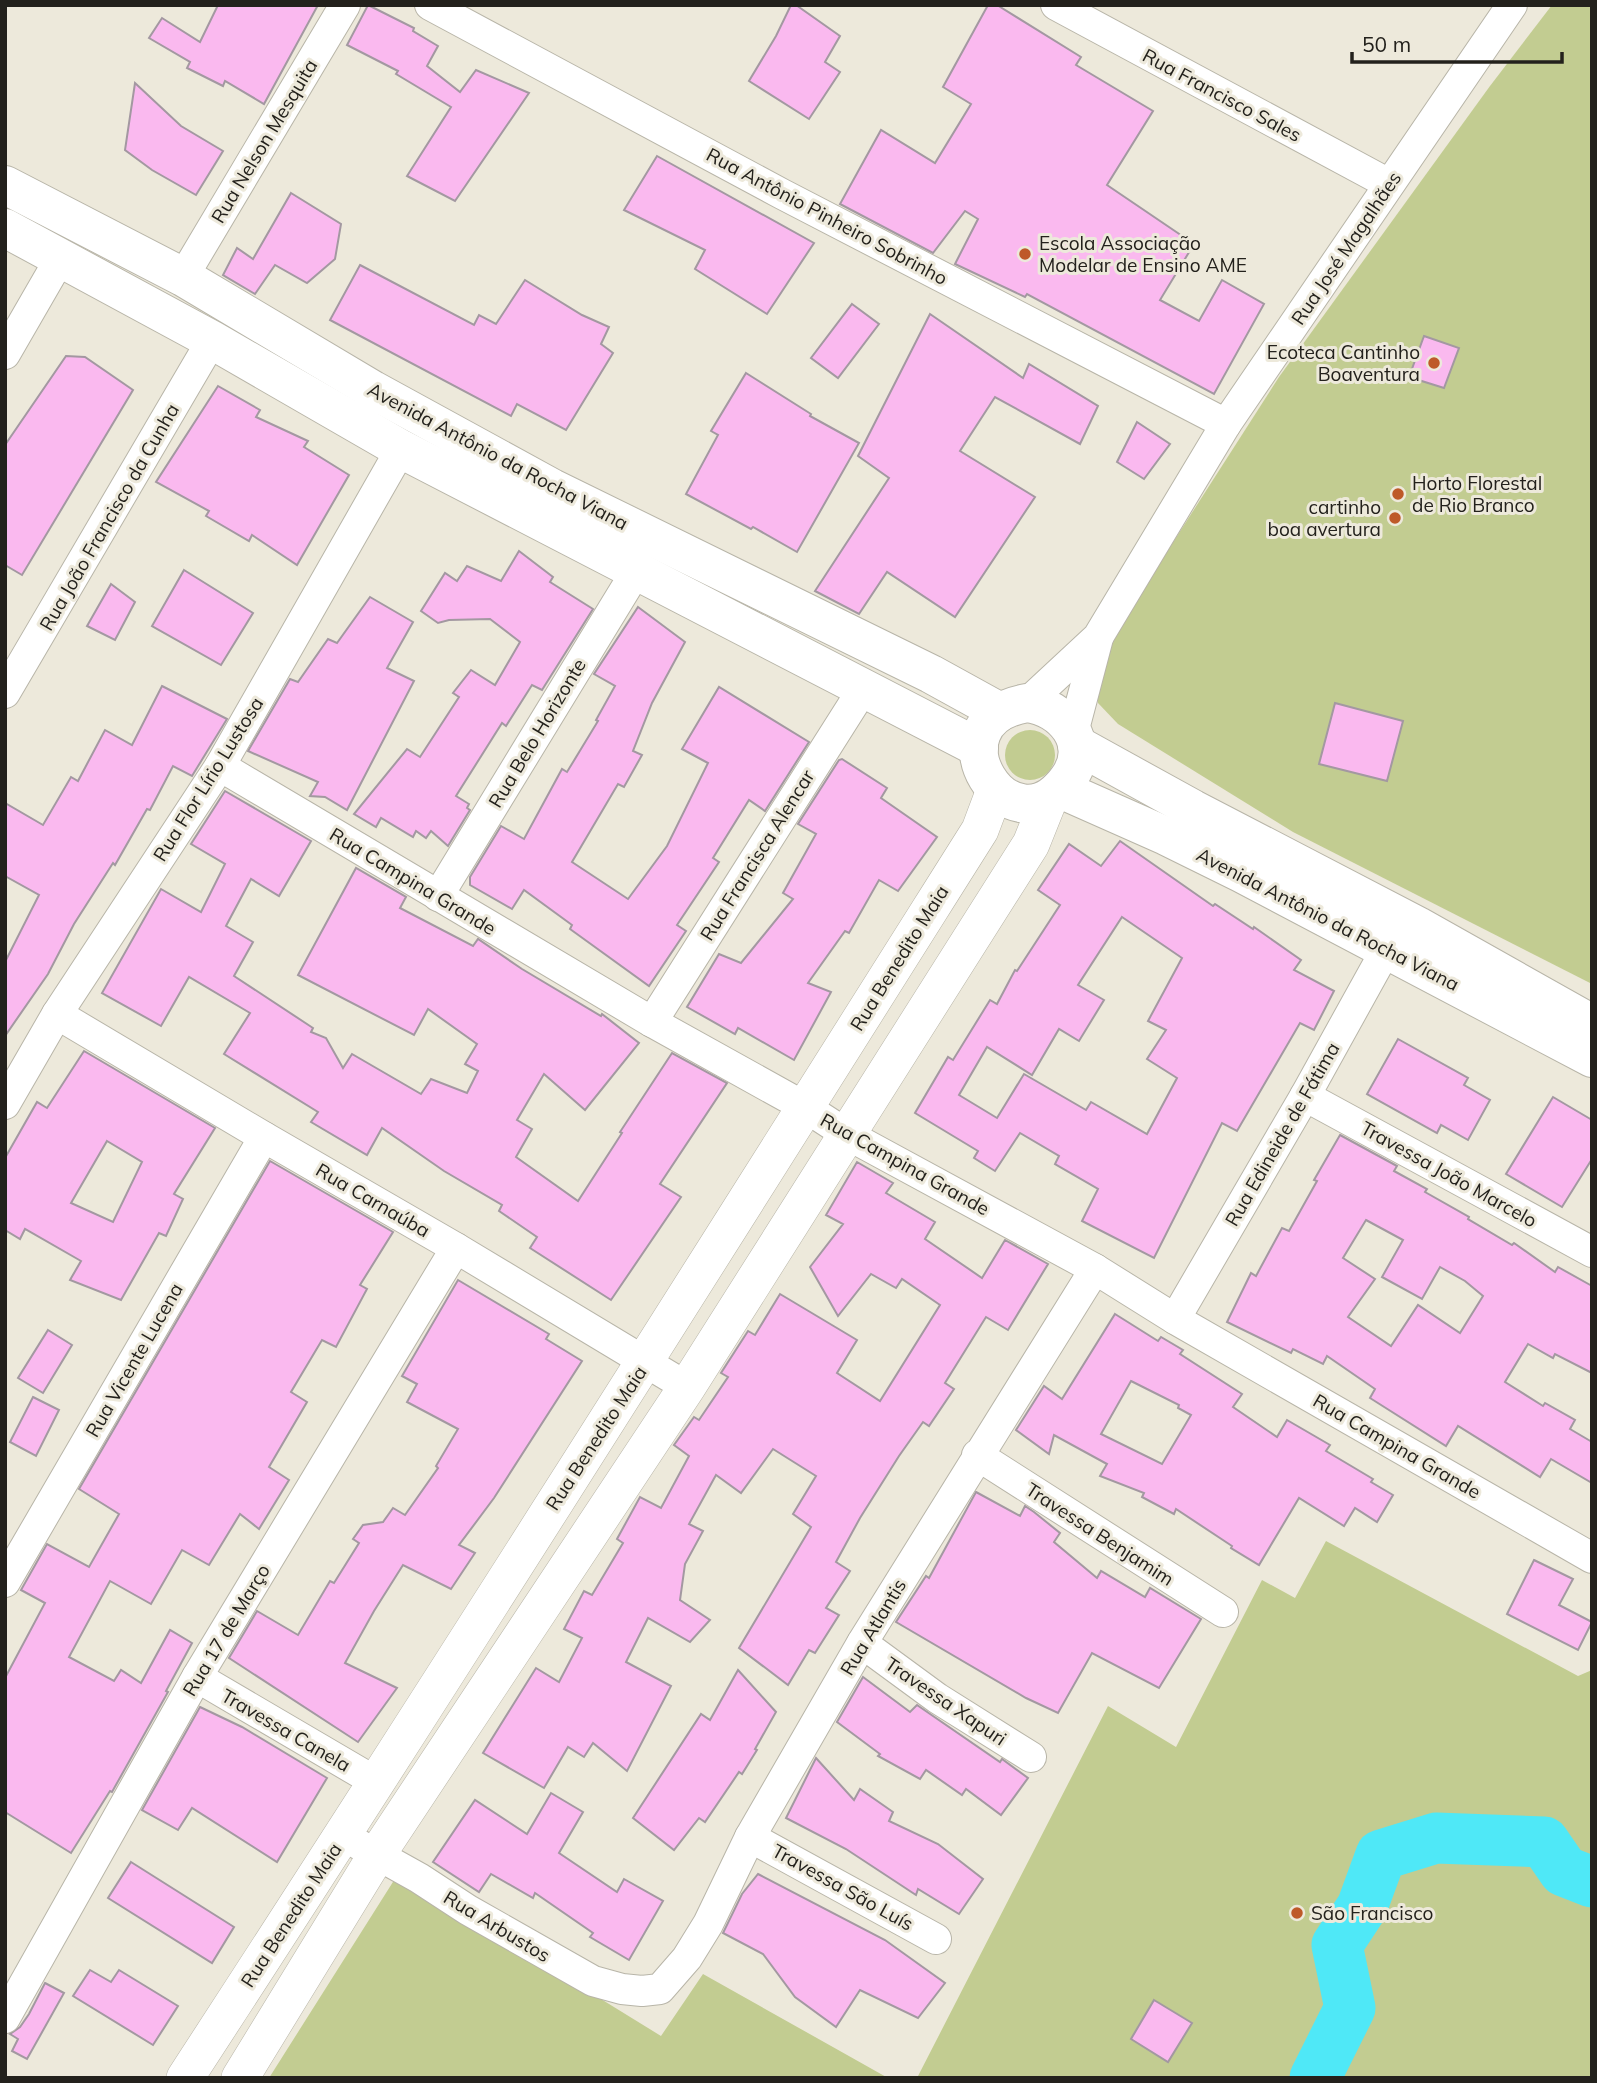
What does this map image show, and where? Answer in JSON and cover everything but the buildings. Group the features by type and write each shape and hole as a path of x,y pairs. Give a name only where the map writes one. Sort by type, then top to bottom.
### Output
{"main road":[{"name":"Avenida Antônio da Rocha Viana","path":"5,185 183,277 373,390 552,488 931,674 1013,708"},
{"name":"Avenida Antônio da Rocha Viana","path":"5,228 212,340 401,449 979,748"},
{"path":"1041,705 1054,711 1066,721 1075,739 1073,769 1070,777 1055,794 1031,804 1013,800 995,790 985,778 980,763 982,734 989,722 1013,708 1041,705"},
{"name":"Avenida Antônio da Rocha Viana","path":"1075,739 1215,821 1418,926 1592,1024"},
{"name":"Avenida Antônio da Rocha Viana","path":"1055,794 1166,836 1387,948 1592,1058"}],"street":[{"name":"Rua Nelson Mesquita","path":"183,277 345,5"},
{"name":"Rua Antônio Pinheiro Sobrinho","path":"429,5 782,194 1226,424"},
{"name":"Rua Francisco Sales","path":"1056,5 1389,184"},
{"name":"Rua José Magalhães","path":"1075,739 1098,637 1226,424 1513,5"},
{"path":"5,354 61,257"},
{"name":"Rua João Francisco da Cunha","path":"5,693 212,340"},
{"name":"Rua Flor Lírio Lustosa","path":"5,1104 57,1014 220,766 401,449"},
{"name":"Rua Belo Horizonte","path":"438,896 637,570"},
{"name":"Rua José Magalhães","path":"1013,708 1098,637"},
{"name":"Rua Francisca Alencar","path":"652,1022 863,689"},
{"name":"Rua Campina Grande","path":"220,766 652,1022 805,1107 848,1135 1095,1269 1175,1319 1592,1558"},
{"name":"Rua Benedito Maia","path":"185,2078 645,1362 980,830 995,790"},
{"name":"Rua Benedito Maia","path":"240,2078 376,1856 687,1387 848,1135 1031,844 1055,794"},
{"name":"Rua Edineide de Fátima","path":"1175,1319 1305,1096 1387,948"},
{"name":"Rua Carnaúba","path":"57,1014 687,1387"},
{"name":"Travessa João Marcelo","path":"1305,1096 1592,1252"},
{"name":"Rua Vicente Lucena","path":"5,1582 264,1138"},
{"name":"Rua 17 de Março","path":"5,2018 197,1678 456,1248"},
{"name":"Rua Atlantis","path":"660,1989 687,1958 708,1924 750,1837 862,1643 1095,1269"},
{"name":"Travessa Benjamim","path":"977,1455 1223,1612"},
{"name":"Travessa Xapuri","path":"862,1643 937,1698 1031,1757"},
{"name":"Travessa Canela","path":"197,1678 376,1782"},
{"name":"Rua Arbustos","path":"343,1835 593,1981 622,1989 660,1989"},
{"name":"Travessa São Luís","path":"750,1837 936,1939"}],"green space":[{"name":"Horto Florestal de Rio Branco","path":"1552,5 1592,5 1592,984 1293,832 1118,724 1098,703 1093,677 1118,628 1279,377"},
{"path":"1030,730 1048,737 1055,755 1048,773 1030,780 1012,773 1005,755 1012,737"},
{"name":"São Francisco","path":"1326,1541 1578,1676 1592,1670 1592,2078 917,2078 1108,1706 1176,1747 1262,1580 1295,1598"},
{"path":"398,1874 661,2036 703,1974 888,2078 269,2078"}],"waterway":[{"path":"1315,2078 1350,2008 1337,1945 1362,1907 1381,1855 1436,1838 1544,1842 1564,1871 1592,1882"}],"place":[{"name":"Escola Associação Modelar de Ensino AME","path":"1025,254"},
{"name":"Ecoteca Cantinho Boaventura","path":"1434,363"},
{"name":"Horto Florestal de Rio Branco","path":"1398,494"},
{"name":"cartinho boa avertura","path":"1395,518"},
{"name":"São Francisco","path":"1297,1913"}]}
